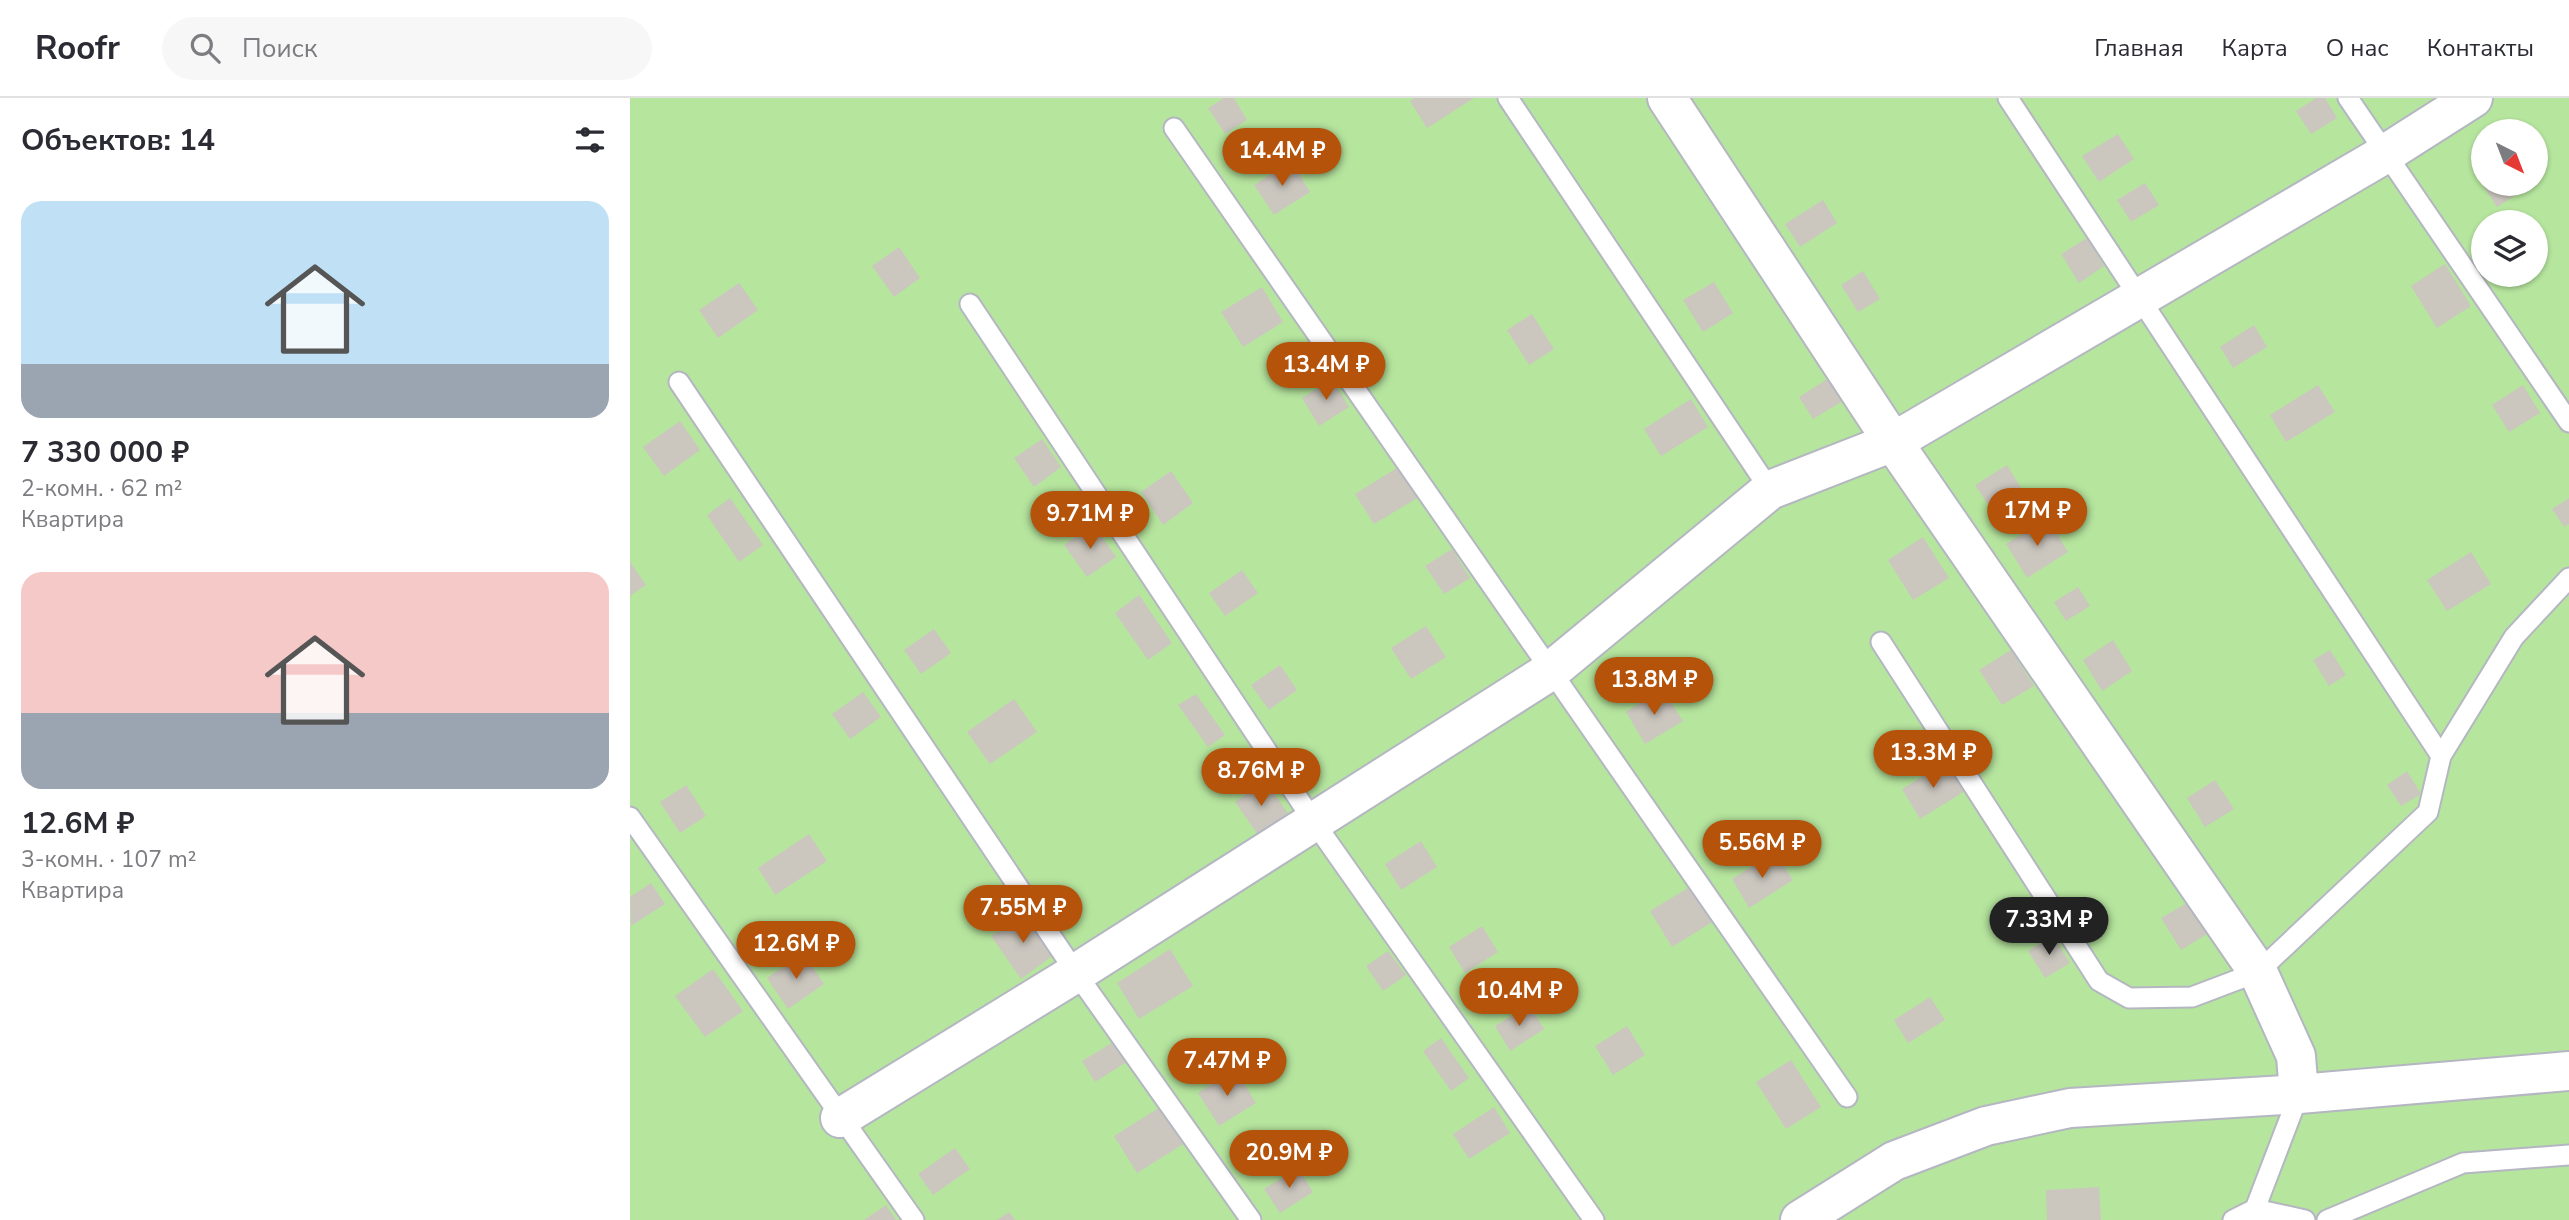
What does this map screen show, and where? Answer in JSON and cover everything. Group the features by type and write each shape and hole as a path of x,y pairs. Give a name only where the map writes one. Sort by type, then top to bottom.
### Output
{"street":[{"path":"1667,98 1893,442 2258,971 2296,1056 2299,1094"},
{"path":"840,1118 1076,973 1552,670 1770,490 1893,442 2385,154 2473,98"},
{"path":"1800,1220 1894,1161 1986,1126 2070,1108 2299,1094 2569,1071"}],"lane":[{"path":"1508,98 1770,490"},
{"path":"2008,98 2441,756"},
{"path":"2348,98 2569,422"},
{"path":"1174,128 1847,1097"},
{"path":"970,304 1314,822 1594,1220"},
{"path":"678,382 1076,973 1251,1220"},
{"path":"1881,642 2099,981 2129,999 2192,996 2258,971 2428,812 2441,756 2514,637 2569,578"},
{"path":"630,817 914,1220"},
{"path":"2258,1214 2299,1094"},
{"path":"2327,1220 2463,1163 2567,1161"},
{"path":"2233,1220 2258,1214 2305,1220"}],"green space":[{"path":"630,98 2569,98 2569,1220 630,1220"}],"building":[{"path":"1224,98 1234,98 1247,120 1225,134 1208,108"},
{"path":"1414,98 1474,98 1427,128 1410,101"},
{"path":"2316,98 2325,98 2337,118 2311,134 2296,111"},
{"path":"2118,134 2134,159 2099,182 2082,156"},
{"path":"1291,161 1310,192 1274,215 1254,185"},
{"path":"2145,183 2159,205 2131,222 2117,200"},
{"path":"2490,196 2514,196 2497,207"},
{"path":"1823,200 1837,223 1800,247 1785,224"},
{"path":"2087,238 2104,266 2079,283 2061,254"},
{"path":"899,247 920,278 894,297 872,266"},
{"path":"2445,264 2471,306 2437,328 2411,286"},
{"path":"1863,271 1880,299 1858,312 1841,285"},
{"path":"1714,282 1733,313 1703,332 1683,300"},
{"path":"739,283 758,310 718,338 699,310"},
{"path":"1262,287 1283,322 1243,347 1221,312"},
{"path":"1532,314 1554,349 1529,365 1507,330"},
{"path":"2254,325 2267,347 2233,368 2220,347"},
{"path":"1832,376 1846,399 1813,419 1799,397"},
{"path":"1332,379 1349,407 1319,426 1302,398"},
{"path":"2318,385 2335,412 2286,442 2270,415"},
{"path":"2523,385 2540,413 2509,432 2492,405"},
{"path":"1691,399 1708,427 1661,456 1644,429"},
{"path":"680,421 700,450 664,476 643,447"},
{"path":"1042,439 1061,467 1034,487 1014,458"},
{"path":"2007,465 2028,499 1997,518 1975,485"},
{"path":"1400,466 1419,497 1374,524 1355,494"},
{"path":"1171,471 1193,503 1163,525 1141,492"},
{"path":"730,498 763,545 739,562 707,515"},
{"path":"2569,498 2569,524 2564,527 2552,509"},
{"path":"2047,518 2068,552 2027,578 2006,544"},
{"path":"1093,524 1116,557 1087,577 1064,545"},
{"path":"1923,537 1949,578 1913,600 1888,560"},
{"path":"1452,549 1470,578 1444,594 1425,566"},
{"path":"2471,552 2491,584 2447,611 2427,580"},
{"path":"630,562 646,585 630,596"},
{"path":"1242,570 1258,593 1225,616 1209,593"},
{"path":"2078,587 2090,606 2066,621 2054,602"},
{"path":"1139,595 1172,643 1148,660 1115,613"},
{"path":"1426,626 1446,657 1411,679 1391,648"},
{"path":"934,629 951,653 921,674 904,650"},
{"path":"2113,640 2132,671 2102,691 2083,660"},
{"path":"2011,650 2034,686 2002,705 1979,670"},
{"path":"2330,650 2346,675 2329,686 2313,660"},
{"path":"1280,665 1297,690 1269,710 1251,685"},
{"path":"1662,689 1683,721 1645,744 1626,712"},
{"path":"863,692 881,717 850,739 832,714"},
{"path":"1196,694 1225,735 1208,747 1178,705"},
{"path":"1014,699 1037,732 990,764 967,732"},
{"path":"1946,762 1965,791 1920,819 1902,789"},
{"path":"2407,771 2421,794 2401,806 2387,785"},
{"path":"2215,780 2234,809 2205,827 2187,798"},
{"path":"1265,781 1288,813 1258,835 1235,802"},
{"path":"686,785 706,816 680,833 660,802"},
{"path":"809,834 827,861 775,895 758,868"},
{"path":"1421,841 1437,867 1401,890 1385,864"},
{"path":"1775,852 1793,880 1749,908 1732,879"},
{"path":"651,883 665,904 631,926 630,897"},
{"path":"1691,886 1714,921 1672,947 1650,911"},
{"path":"2192,900 2212,931 2181,950 2161,918"},
{"path":"1025,912 1055,954 1021,979 991,936"},
{"path":"1482,926 1498,952 1465,973 1449,947"},
{"path":"2053,936 2070,963 2045,978 2028,951"},
{"path":"1170,949 1193,986 1139,1019 1117,983"},
{"path":"1388,951 1406,975 1383,991 1366,966"},
{"path":"803,953 824,984 788,1009 767,978"},
{"path":"713,969 743,1011 705,1037 675,996"},
{"path":"1930,997 1945,1020 1908,1043 1894,1020"},
{"path":"1529,1005 1544,1029 1510,1051 1495,1026"},
{"path":"1627,1026 1645,1055 1613,1075 1595,1046"},
{"path":"1441,1038 1469,1078 1451,1091 1423,1051"},
{"path":"1115,1041 1128,1061 1095,1082 1082,1061"},
{"path":"1791,1060 1821,1107 1786,1129 1756,1082"},
{"path":"1235,1069 1256,1103 1219,1126 1198,1093"},
{"path":"1162,1106 1185,1143 1137,1173 1114,1136"},
{"path":"1494,1107 1510,1133 1469,1159 1453,1134"},
{"path":"955,1148 970,1169 933,1195 918,1174"},
{"path":"1298,1168 1313,1192 1280,1213 1264,1189"},
{"path":"2099,1187 2101,1220 2047,1220 2046,1190"},
{"path":"886,1205 896,1220 864,1220"},
{"path":"1009,1212 1015,1220 997,1220"}]}
